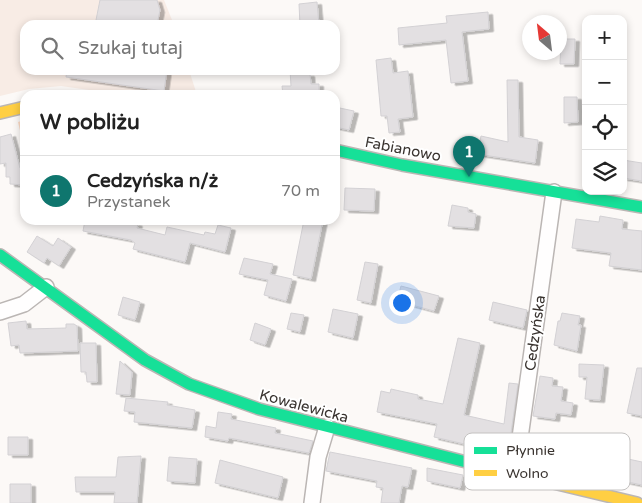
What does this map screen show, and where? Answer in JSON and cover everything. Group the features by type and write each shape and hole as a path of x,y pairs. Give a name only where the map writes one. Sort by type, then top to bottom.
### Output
{"street":[{"path":"0,112 20,107"},
{"name":"Fabianowo","path":"340,151 642,207"},
{"name":"Cedzyńska","path":"521,433 554,192"},
{"name":"Kowalewicka","path":"0,255 170,376 233,402 464,461"},
{"path":"0,312 24,304 46,288"},
{"path":"312,503 318,457 327,427"},
{"name":"Kowalewicka","path":"582,490 637,503"}],"shaded area":[{"path":"0,0 164,0 172,20 20,20 20,75 191,75 195,90 89,90 61,86 20,90 0,96"}],"building":[{"path":"100,0 157,0 160,10 158,20 96,20"},
{"path":"317,2 319,20 300,20 299,4"},
{"path":"488,12 489,29 462,32 468,81 451,83 446,40 399,45 398,28 447,23 446,16"},
{"path":"567,39 575,39 574,64 560,64 560,60 567,60"},
{"path":"391,58 393,73 408,71 413,117 398,119 400,132 389,133 387,116 381,116 376,60"},
{"path":"66,75 166,75 164,90 66,77"},
{"path":"290,75 310,75 311,84 319,84 319,90 282,90 282,86 291,86"},
{"path":"507,80 518,80 519,137 538,140 535,163 477,154 481,136 508,142"},
{"path":"564,97 577,97 578,122 564,123"},
{"path":"340,108 354,111 349,130 340,128"},
{"path":"11,134 20,168 20,185 10,184 10,177 6,177 6,163 0,164 0,137"},
{"path":"627,161 642,163 642,181 627,179"},
{"path":"345,188 375,189 374,211 344,210"},
{"path":"452,205 468,208 468,212 476,214 474,228 448,226"},
{"path":"600,216 623,220 622,229 642,231 642,270 609,266 611,253 572,248 576,219 599,222"},
{"path":"84,225 138,225 137,228 165,235 167,227 204,235 205,232 215,234 218,225 231,228 225,252 190,243 185,262 133,249 135,243 131,240 83,231"},
{"path":"303,225 322,225 311,279 293,275"},
{"path":"37,236 53,246 58,238 71,247 59,266 47,258 44,263 27,252"},
{"path":"244,258 273,264 270,274 292,279 286,301 264,295 268,280 239,274"},
{"path":"365,262 378,264 371,303 357,300"},
{"path":"401,286 439,296 434,311 397,301"},
{"path":"123,297 140,302 135,320 118,315"},
{"path":"493,302 527,310 523,328 489,320"},
{"path":"333,309 358,314 353,338 328,332"},
{"path":"291,313 304,315 300,332 287,329"},
{"path":"562,313 580,316 578,325 581,325 577,351 554,345 558,321 560,321"},
{"path":"26,321 27,329 66,328 66,324 74,324 77,326 78,351 20,353 19,345 11,346 8,323"},
{"path":"255,323 271,329 265,345 250,340"},
{"path":"458,338 480,343 464,415 504,424 509,383 518,384 511,433 464,433 464,444 434,437 437,424 377,412 381,391 390,393 391,389 418,395 418,399 443,404"},
{"path":"80,343 96,343 97,382 87,382 86,372 81,372"},
{"path":"120,361 132,372 130,395 116,394"},
{"path":"579,364 604,365 600,400 585,399 587,377 579,377"},
{"path":"637,368 642,368 642,416 627,413"},
{"path":"540,376 553,378 552,386 563,387 561,401 573,403 571,415 556,413 555,419 533,416"},
{"path":"126,398 168,402 167,405 195,410 192,428 134,422 135,412 124,411"},
{"path":"218,412 232,414 231,419 276,428 275,433 313,441 309,453 229,438 228,441 205,437 206,426 216,428"},
{"path":"8,437 28,437 28,455 8,455"},
{"path":"330,452 412,468 408,487 402,486 399,503 381,503 383,488 376,487 377,481 326,471"},
{"path":"141,456 137,503 114,503 115,492 76,492 75,477 116,477 118,457"},
{"path":"169,457 197,459 195,483 167,481"},
{"path":"630,459 642,462 642,485 630,482"},
{"path":"220,460 283,477 278,498 215,483"},
{"path":"427,468 463,475 460,488 427,481"},
{"path":"10,484 31,484 31,503 10,503"}],"traffic: fast":[{"path":"340,151 402,165 642,207"},
{"path":"0,255 145,360 189,384 259,409 464,461"}],"traffic: slow":[{"path":"0,113 20,108"},
{"path":"583,490 637,503"}],"place":[{"name":"Cedzyńska n/ż","path":"469,177"}]}
